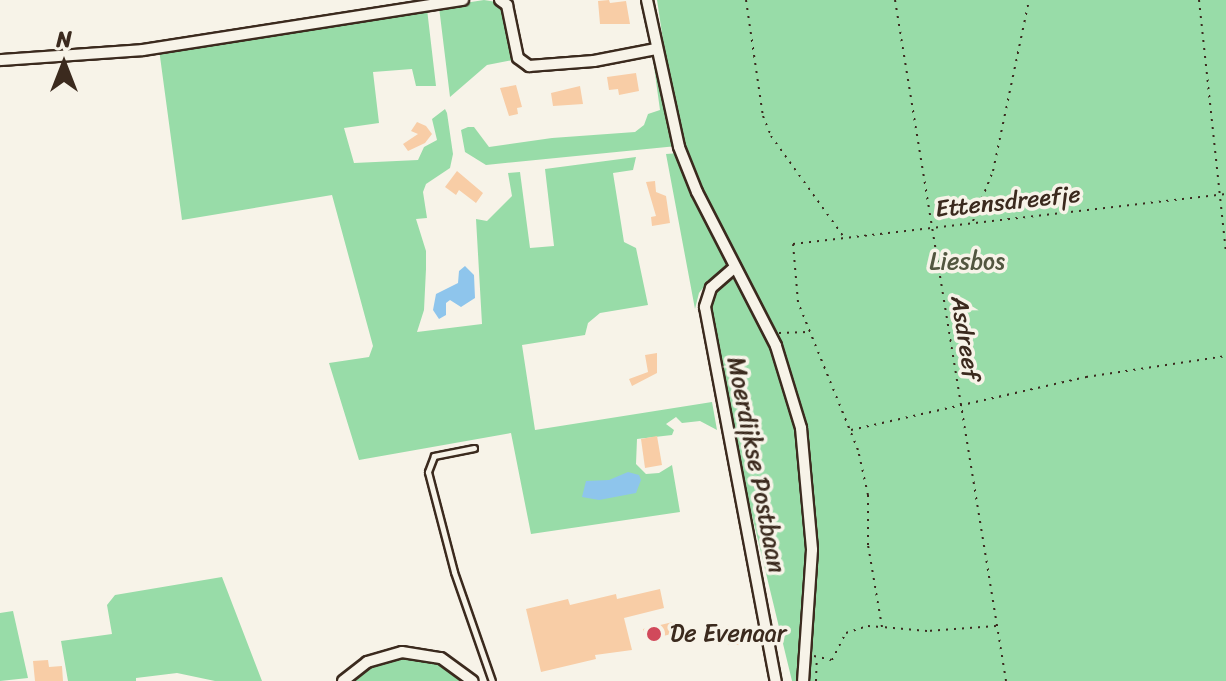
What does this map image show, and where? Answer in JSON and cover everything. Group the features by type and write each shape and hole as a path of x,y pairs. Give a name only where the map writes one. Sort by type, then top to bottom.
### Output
{"street":[{"path":"0,60 143,50 463,0"},
{"path":"500,0 507,5 518,58 529,66 582,63 656,49"},
{"name":"Moerdijkse Postbaan","path":"647,0 679,147 697,192 770,334 805,451 812,550 803,681"},
{"name":"Moerdijkse Postbaan","path":"735,267 711,288 705,307 776,681"},
{"path":"343,681 367,662 402,652 441,658 473,681"}],"lane":[{"path":"474,448 434,456 428,472 454,572 492,681"}],"path":[{"path":"746,0 763,116 771,136 844,237"},
{"name":"Asdreef","path":"895,0 1006,681"},
{"path":"973,222 993,171 1029,0"},
{"path":"1199,0 1217,195 1226,252"},
{"name":"Ettensdreefje","path":"809,332 798,302 793,244 1226,194"},
{"path":"770,334 809,332 850,430 868,495 868,545 882,627"},
{"path":"850,430 1086,377 1226,356"},
{"path":"816,681 817,656 832,660 846,633 868,626 927,631 996,626"}],"green space":[{"path":"484,0 503,3 513,60 487,65 450,97 439,7"},
{"name":"Liesbos","path":"657,0 1226,0 1226,681 792,681 744,482 706,284 699,293 695,309 666,154 680,153"},
{"path":"427,9 436,86 416,86 412,69 373,72 379,123 344,128 354,163 418,160 424,147 437,140 432,119 445,109 447,113 453,154 450,168 426,184 423,192 427,218 416,219 426,251 424,310 417,332 482,324 476,219 487,221 512,196 508,173 520,172 530,248 554,246 545,169 636,157 633,170 613,173 624,242 636,248 648,305 600,313 588,323 585,335 522,345 535,430 712,402 717,430 700,421 682,423 676,417 666,424 674,430 672,435 637,439 636,464 646,474 659,473 672,465 680,512 531,534 511,433 359,460 329,363 369,357 373,346 332,195 182,220 159,49"},
{"path":"652,52 677,146 486,165 465,152 461,130 468,127 474,127 489,147 552,138 635,132 644,125 648,114 660,110"},
{"path":"222,577 262,681 215,681 177,673 136,678 136,681 68,681 61,641 112,634 107,605 115,595"},
{"path":"13,611 28,678 0,681 0,613"},
{"path":"395,655 440,660 469,681 347,681 366,665"}],"water":[{"path":"465,266 474,275 475,298 461,307 450,300 446,303 446,315 439,319 433,310 436,294 458,283 459,271"},
{"path":"628,472 639,475 641,480 636,493 599,500 582,497 586,481 609,480"}],"building":[{"path":"609,0 610,3 626,1 630,24 600,24 598,1"},
{"path":"636,73 639,91 619,95 618,89 609,90 607,77"},
{"path":"516,85 522,107 517,108 518,114 509,116 500,88"},
{"path":"580,86 583,104 553,106 551,93"},
{"path":"417,122 426,126 432,134 425,143 408,151 403,144 418,134 411,131"},
{"path":"457,171 483,193 476,203 459,190 456,195 445,187"},
{"path":"655,181 656,192 666,196 670,223 652,226 651,217 656,216 646,182"},
{"path":"657,353 657,373 632,386 629,379 648,372 645,355"},
{"path":"657,436 662,465 645,468 641,439"},
{"path":"660,589 664,608 624,618 632,650 595,655 596,659 541,672 526,609 568,599 570,605 616,594 617,599"},
{"path":"673,622 676,633 646,640 643,629"},
{"path":"726,627 727,631 738,629 741,645 728,645 727,638 712,641 710,630"},
{"path":"48,660 49,667 62,666 63,681 35,681 33,661"}],"place":[{"name":"De Evenaar","path":"654,634"}]}
